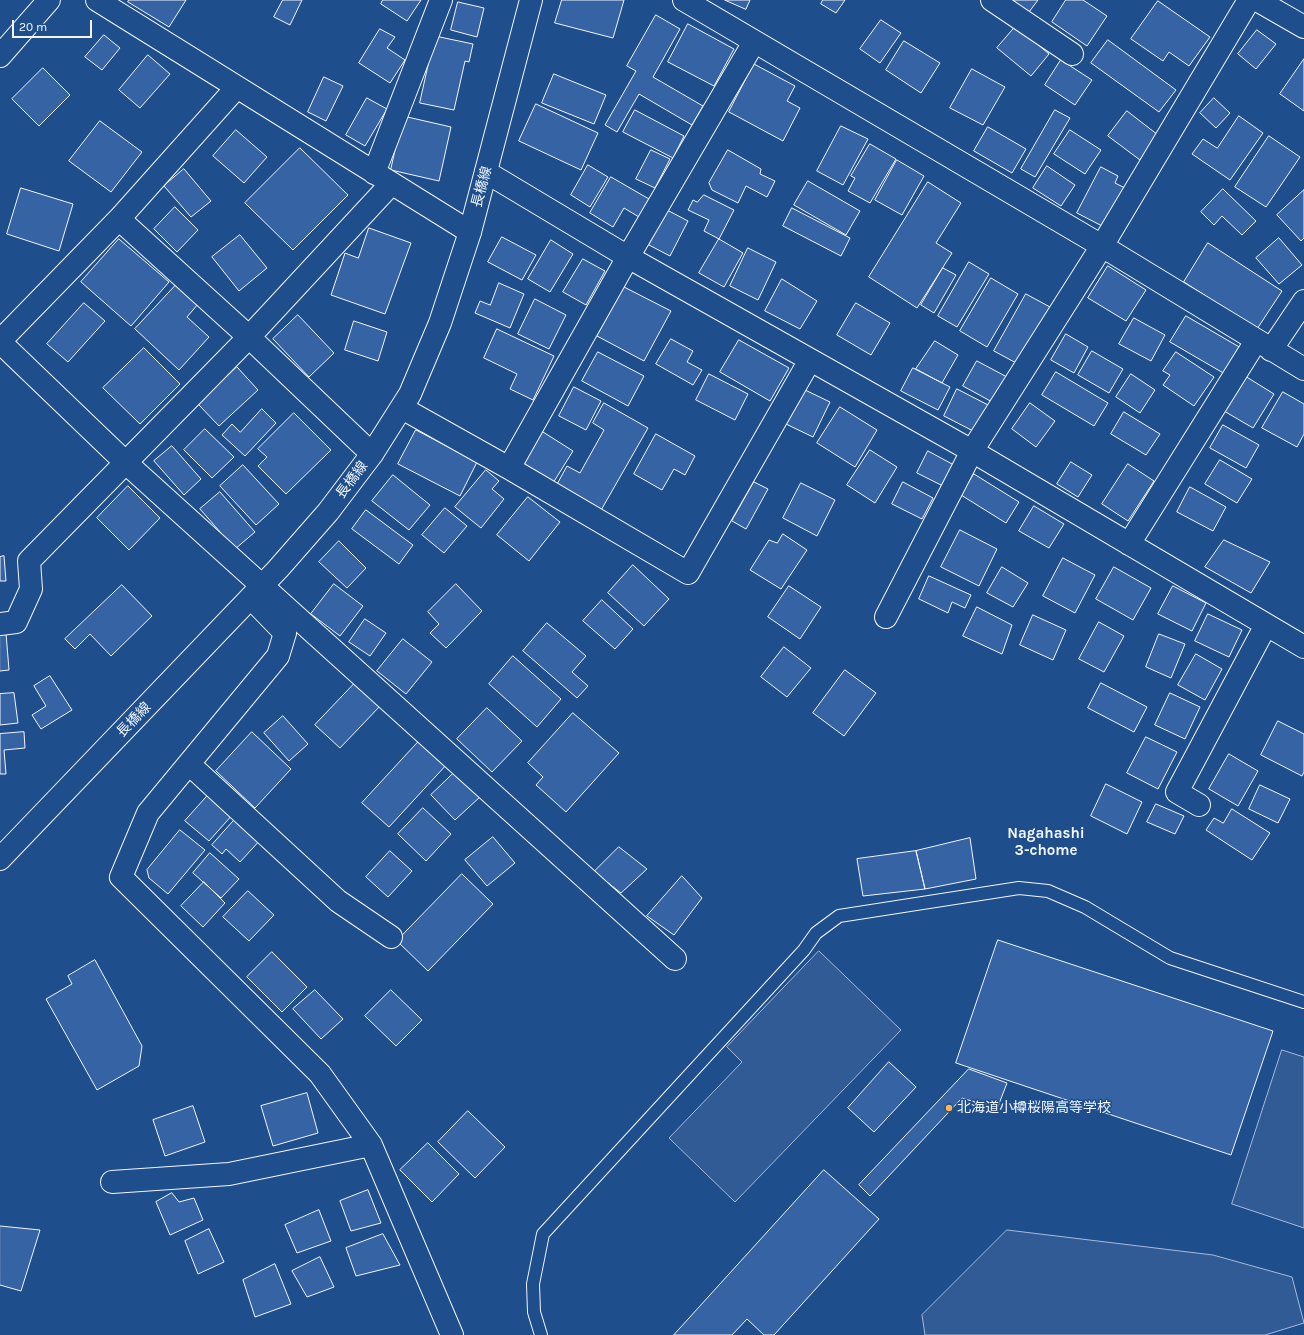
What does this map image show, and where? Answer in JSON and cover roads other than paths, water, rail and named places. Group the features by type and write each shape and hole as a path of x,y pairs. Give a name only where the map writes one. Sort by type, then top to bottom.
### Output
{"street":[{"path":"0,56 49,0"},
{"path":"97,0 237,86 382,179 470,232"},
{"path":"0,624 16,622 31,589 29,561 249,337 382,179 441,0"},
{"name":"長橋線","path":"0,859 256,592 328,512 372,454 402,408 410,394 440,323 470,232 531,0"},
{"path":"992,0 1072,54"},
{"path":"886,617 972,451 1102,246 1249,0"},
{"path":"1257,0 1304,27"},
{"path":"689,1 754,42 1102,246 1304,369"},
{"path":"509,468 628,257 754,42"},
{"path":"237,86 119,219 0,341 256,592 675,959"},
{"path":"486,172 628,257 972,451 1304,647"},
{"path":"119,219 249,337 372,454"},
{"path":"1129,544 1264,346 1304,301"},
{"path":"402,408 509,468 688,573 810,360"},
{"path":"256,592 284,633 278,656 148,813 121,878 320,1074 371,1145 452,1335"},
{"path":"1199,805 1177,792 1266,625"},
{"path":"189,764 338,902 392,937"},
{"path":"112,1182 228,1174 371,1145"}],"lane":[{"path":"541,1335 534,1312 533,1284 543,1234 804,950 816,933 840,916 1019,888 1048,891 1085,907 1170,958 1304,1002"}],"place":[{"name":"北海道小樽桜陽高等学校","path":"949,1108"}],"district":[{"name":"Nagahashi 3-chome","path":"1046,842"}]}
